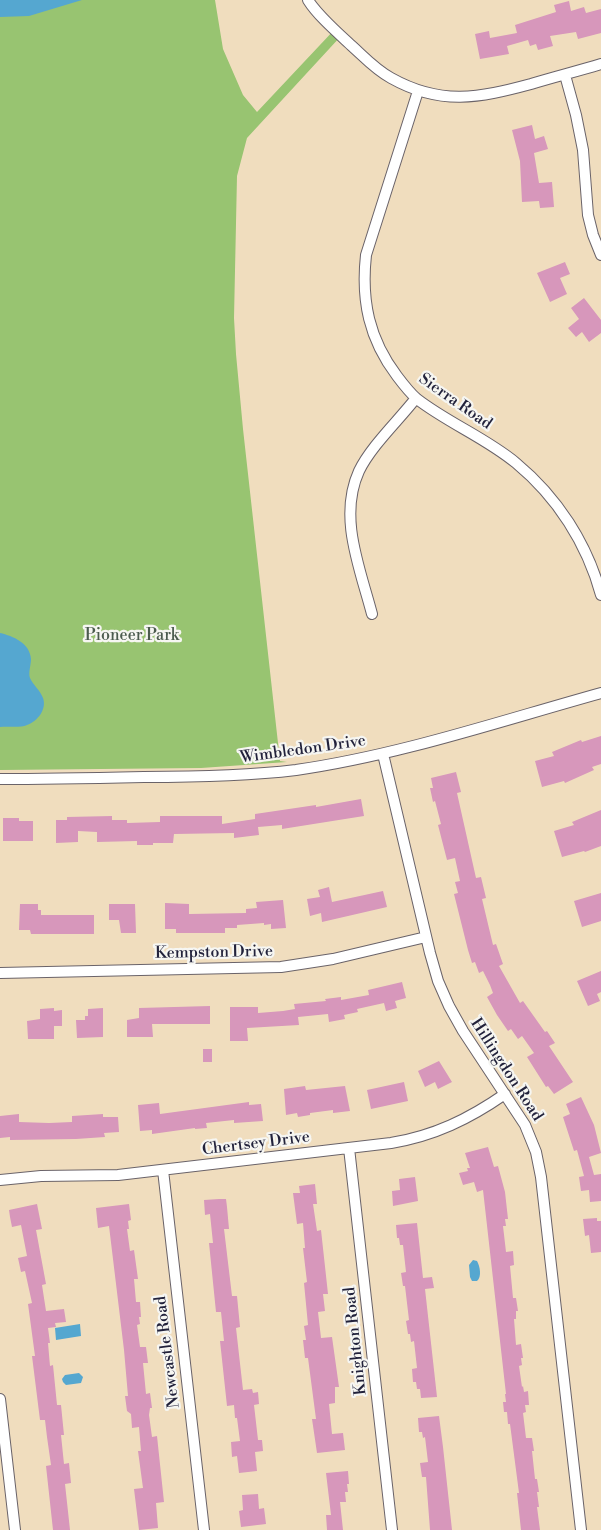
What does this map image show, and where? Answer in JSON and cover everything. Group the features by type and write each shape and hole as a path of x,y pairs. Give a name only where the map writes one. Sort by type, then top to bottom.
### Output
{"street":[{"path":"308,0 338,33 373,66 390,78 418,91 468,98 492,95 601,64"},
{"path":"565,74 583,150 588,215 592,235 601,255"},
{"name":"Sierra Road","path":"418,91 366,255 363,280 366,308 372,332 386,361 416,398 515,462 552,499 581,542 601,595"},
{"path":"372,614 352,537 350,517 354,485 369,454 416,398"},
{"name":"Wimbledon Drive","path":"0,779 180,777 252,774 323,766 383,754 601,693"},
{"name":"Hillingdon Road","path":"383,754 436,976 462,1031 528,1131 536,1152 540,1170 581,1530"},
{"name":"Kempston Drive","path":"0,973 281,967 333,959 426,937"},
{"name":"Chertsey Drive","path":"0,1180 35,1176 109,1176 402,1141 440,1130 471,1116 505,1094"},
{"name":"Knighton Road","path":"349,1148 392,1530"},
{"name":"Newcastle Road","path":"162,1170 204,1530"},
{"path":"0,1399 15,1530"}],"green space":[{"name":"Pioneer Park","path":"0,0 215,0 223,49 243,95 257,112 335,29 341,36 247,138 237,176 234,318 236,354 280,761 287,762 201,768 0,770"}],"water":[{"path":"0,0 82,0 29,16 0,17"},
{"path":"0,633 15,638 28,649 31,659 30,678 43,698 44,706 41,714 35,721 24,726 0,727"},
{"path":"473,1260 477,1261 480,1268 480,1277 477,1281 472,1281 470,1277 469,1265"},
{"path":"80,1324 81,1336 56,1340 55,1328"},
{"path":"79,1373 83,1377 81,1383 66,1385 63,1382 62,1379 65,1375"}],"building":[{"path":"569,1 571,11 584,7 586,13 601,9 601,33 578,39 576,32 550,36 553,46 538,50 536,44 530,46 528,40 507,46 509,54 480,59 475,34 489,31 490,38 517,33 515,25 556,12 554,5"},
{"path":"532,125 535,139 544,136 548,149 534,153 539,183 552,182 554,207 540,208 539,201 522,202 520,161 512,130"},
{"path":"565,262 570,274 560,278 567,294 550,302 537,273"},
{"path":"584,298 601,320 601,333 589,342 582,332 576,337 568,328 579,319 571,308"},
{"path":"601,736 601,764 592,767 594,770 565,783 564,781 542,787 535,761 554,756 552,752 581,740 582,742"},
{"path":"456,772 461,792 457,793 476,878 481,877 486,898 482,899 493,945 496,944 503,964 499,966 520,1003 523,1001 555,1043 549,1046 573,1082 554,1094 548,1086 546,1087 527,1057 534,1053 522,1036 518,1039 511,1029 508,1031 497,1015 487,997 493,993 490,985 483,971 479,973 475,962 472,963 468,950 454,894 458,893 455,882 460,881 455,858 447,860 438,825 441,824 430,788 433,788 431,778"},
{"path":"361,799 364,816 282,829 282,825 258,827 259,835 234,838 234,833 174,834 173,843 137,845 137,841 97,842 97,832 78,831 78,842 56,843 56,820 67,820 67,817 112,816 112,820 127,820 127,823 160,822 160,816 222,816 222,824 255,819 255,814 316,805 316,807"},
{"path":"601,810 601,846 562,857 554,831 574,825 572,822"},
{"path":"3,818 19,818 19,821 33,821 33,841 3,841"},
{"path":"329,887 332,902 383,891 387,907 322,922 321,913 310,916 307,899 320,897 318,890"},
{"path":"601,893 601,921 582,927 574,901"},
{"path":"283,900 286,928 271,929 271,924 264,925 264,923 237,925 237,928 225,928 225,933 176,933 176,929 165,929 165,903 189,904 189,914 246,913 246,909 257,908 256,902"},
{"path":"20,904 38,904 38,910 41,910 41,915 94,915 94,934 31,934 30,930 19,930"},
{"path":"109,904 135,904 136,933 121,933 119,920 109,920"},
{"path":"601,971 601,992 597,994 600,1001 588,1006 577,981"},
{"path":"402,982 406,998 395,1001 397,1008 386,1011 384,1003 357,1009 358,1012 344,1015 345,1019 329,1022 328,1014 298,1017 299,1025 247,1028 248,1041 230,1041 230,1007 258,1007 258,1013 283,1011 295,1009 294,1004 326,1001 325,999 341,997 341,1000 369,995 368,990"},
{"path":"210,1006 210,1024 152,1024 153,1037 127,1037 127,1020 139,1018 139,1008"},
{"path":"54,1008 54,1011 62,1010 62,1026 54,1026 54,1039 28,1039 27,1021 40,1019 40,1009"},
{"path":"103,1008 103,1037 77,1038 76,1020 85,1020 85,1016 88,1016 88,1009"},
{"path":"203,1049 212,1049 212,1062 203,1062"},
{"path":"439,1061 452,1082 438,1089 435,1082 425,1087 418,1071"},
{"path":"404,1082 408,1101 371,1109 367,1090"},
{"path":"305,1086 306,1090 345,1086 350,1111 333,1113 333,1110 310,1113 310,1115 298,1117 297,1113 286,1115 284,1089"},
{"path":"581,1097 594,1125 601,1153 589,1157 594,1175 601,1174 601,1201 590,1202 589,1190 581,1191 579,1177 584,1176 577,1150 574,1151 563,1117 570,1114 566,1104"},
{"path":"249,1102 249,1105 261,1104 263,1121 234,1123 234,1120 206,1123 207,1128 152,1134 152,1130 140,1131 138,1105 159,1103 160,1114"},
{"path":"19,1114 19,1122 49,1123 72,1122 72,1116 103,1114 103,1117 118,1117 119,1132 104,1133 105,1137 76,1139 10,1140 10,1137 0,1138 0,1116"},
{"path":"488,1147 494,1167 498,1166 505,1192 508,1219 505,1219 506,1226 503,1226 506,1252 513,1251 514,1265 510,1266 513,1298 516,1298 518,1311 516,1311 516,1319 514,1319 516,1345 521,1344 523,1358 521,1358 522,1365 519,1366 522,1387 524,1392 528,1391 529,1405 525,1405 526,1412 523,1413 526,1438 532,1438 534,1451 532,1451 535,1479 537,1479 539,1492 537,1492 539,1507 537,1507 540,1530 521,1530 517,1493 519,1493 510,1424 508,1424 507,1412 504,1412 503,1402 506,1402 506,1394 483,1190 477,1192 474,1182 463,1185 459,1173 468,1171 467,1168 470,1168 465,1153"},
{"path":"415,1177 418,1201 393,1206 392,1191 400,1190 399,1179"},
{"path":"315,1184 317,1204 313,1204 317,1231 321,1230 328,1294 323,1294 325,1311 318,1312 321,1338 332,1337 339,1387 335,1387 335,1403 329,1404 332,1434 343,1433 345,1450 317,1453 312,1419 316,1419 308,1358 305,1358 303,1340 306,1340 304,1326 308,1325 304,1283 307,1282 303,1248 305,1248 303,1223 297,1224 293,1193 300,1193 299,1186"},
{"path":"226,1199 229,1229 224,1229 232,1296 237,1296 240,1327 236,1328 243,1390 252,1389 253,1393 258,1392 259,1404 254,1405 258,1440 262,1440 263,1451 255,1452 257,1471 239,1473 237,1456 232,1457 231,1442 240,1441 234,1405 227,1406 220,1341 224,1341 221,1312 216,1312 209,1243 213,1243 210,1214 205,1215 204,1200"},
{"path":"37,1204 42,1229 36,1230 46,1284 42,1285 46,1311 64,1309 66,1322 55,1323 56,1327 48,1328 50,1343 48,1343 50,1366 53,1365 57,1405 61,1405 64,1435 61,1435 64,1464 69,1463 71,1483 65,1484 70,1530 53,1530 46,1466 51,1465 45,1420 40,1420 32,1356 35,1356 28,1304 32,1303 25,1271 21,1272 18,1258 27,1256 21,1225 12,1227 9,1210"},
{"path":"129,1204 131,1220 128,1221 129,1229 127,1229 130,1251 134,1250 138,1279 134,1279 136,1302 140,1302 141,1317 139,1317 140,1324 137,1325 140,1347 146,1347 148,1363 143,1363 146,1394 150,1393 152,1408 150,1408 149,1415 152,1437 157,1436 164,1502 156,1503 158,1528 139,1530 134,1489 143,1488 138,1451 141,1451 139,1427 132,1428 131,1414 127,1411 125,1396 128,1396 124,1350 109,1226 98,1228 96,1208"},
{"path":"597,1218 597,1221 601,1221 601,1252 591,1253 589,1235 585,1236 583,1219"},
{"path":"417,1223 423,1278 432,1277 434,1288 425,1289 437,1397 421,1398 420,1389 417,1389 416,1382 413,1382 412,1369 417,1368 414,1341 411,1342 406,1321 409,1320 405,1286 403,1286 401,1273 406,1272 403,1245 400,1245 399,1238 397,1238 396,1225"},
{"path":"439,1416 452,1530 430,1530 426,1477 422,1477 420,1463 428,1462 425,1437 423,1438 422,1432 419,1432 418,1418"},
{"path":"348,1471 349,1484 347,1484 348,1492 345,1492 346,1502 340,1502 343,1530 327,1530 326,1515 331,1515 326,1473"},
{"path":"258,1494 259,1509 264,1508 266,1524 241,1527 239,1511 243,1510 242,1495"}]}
